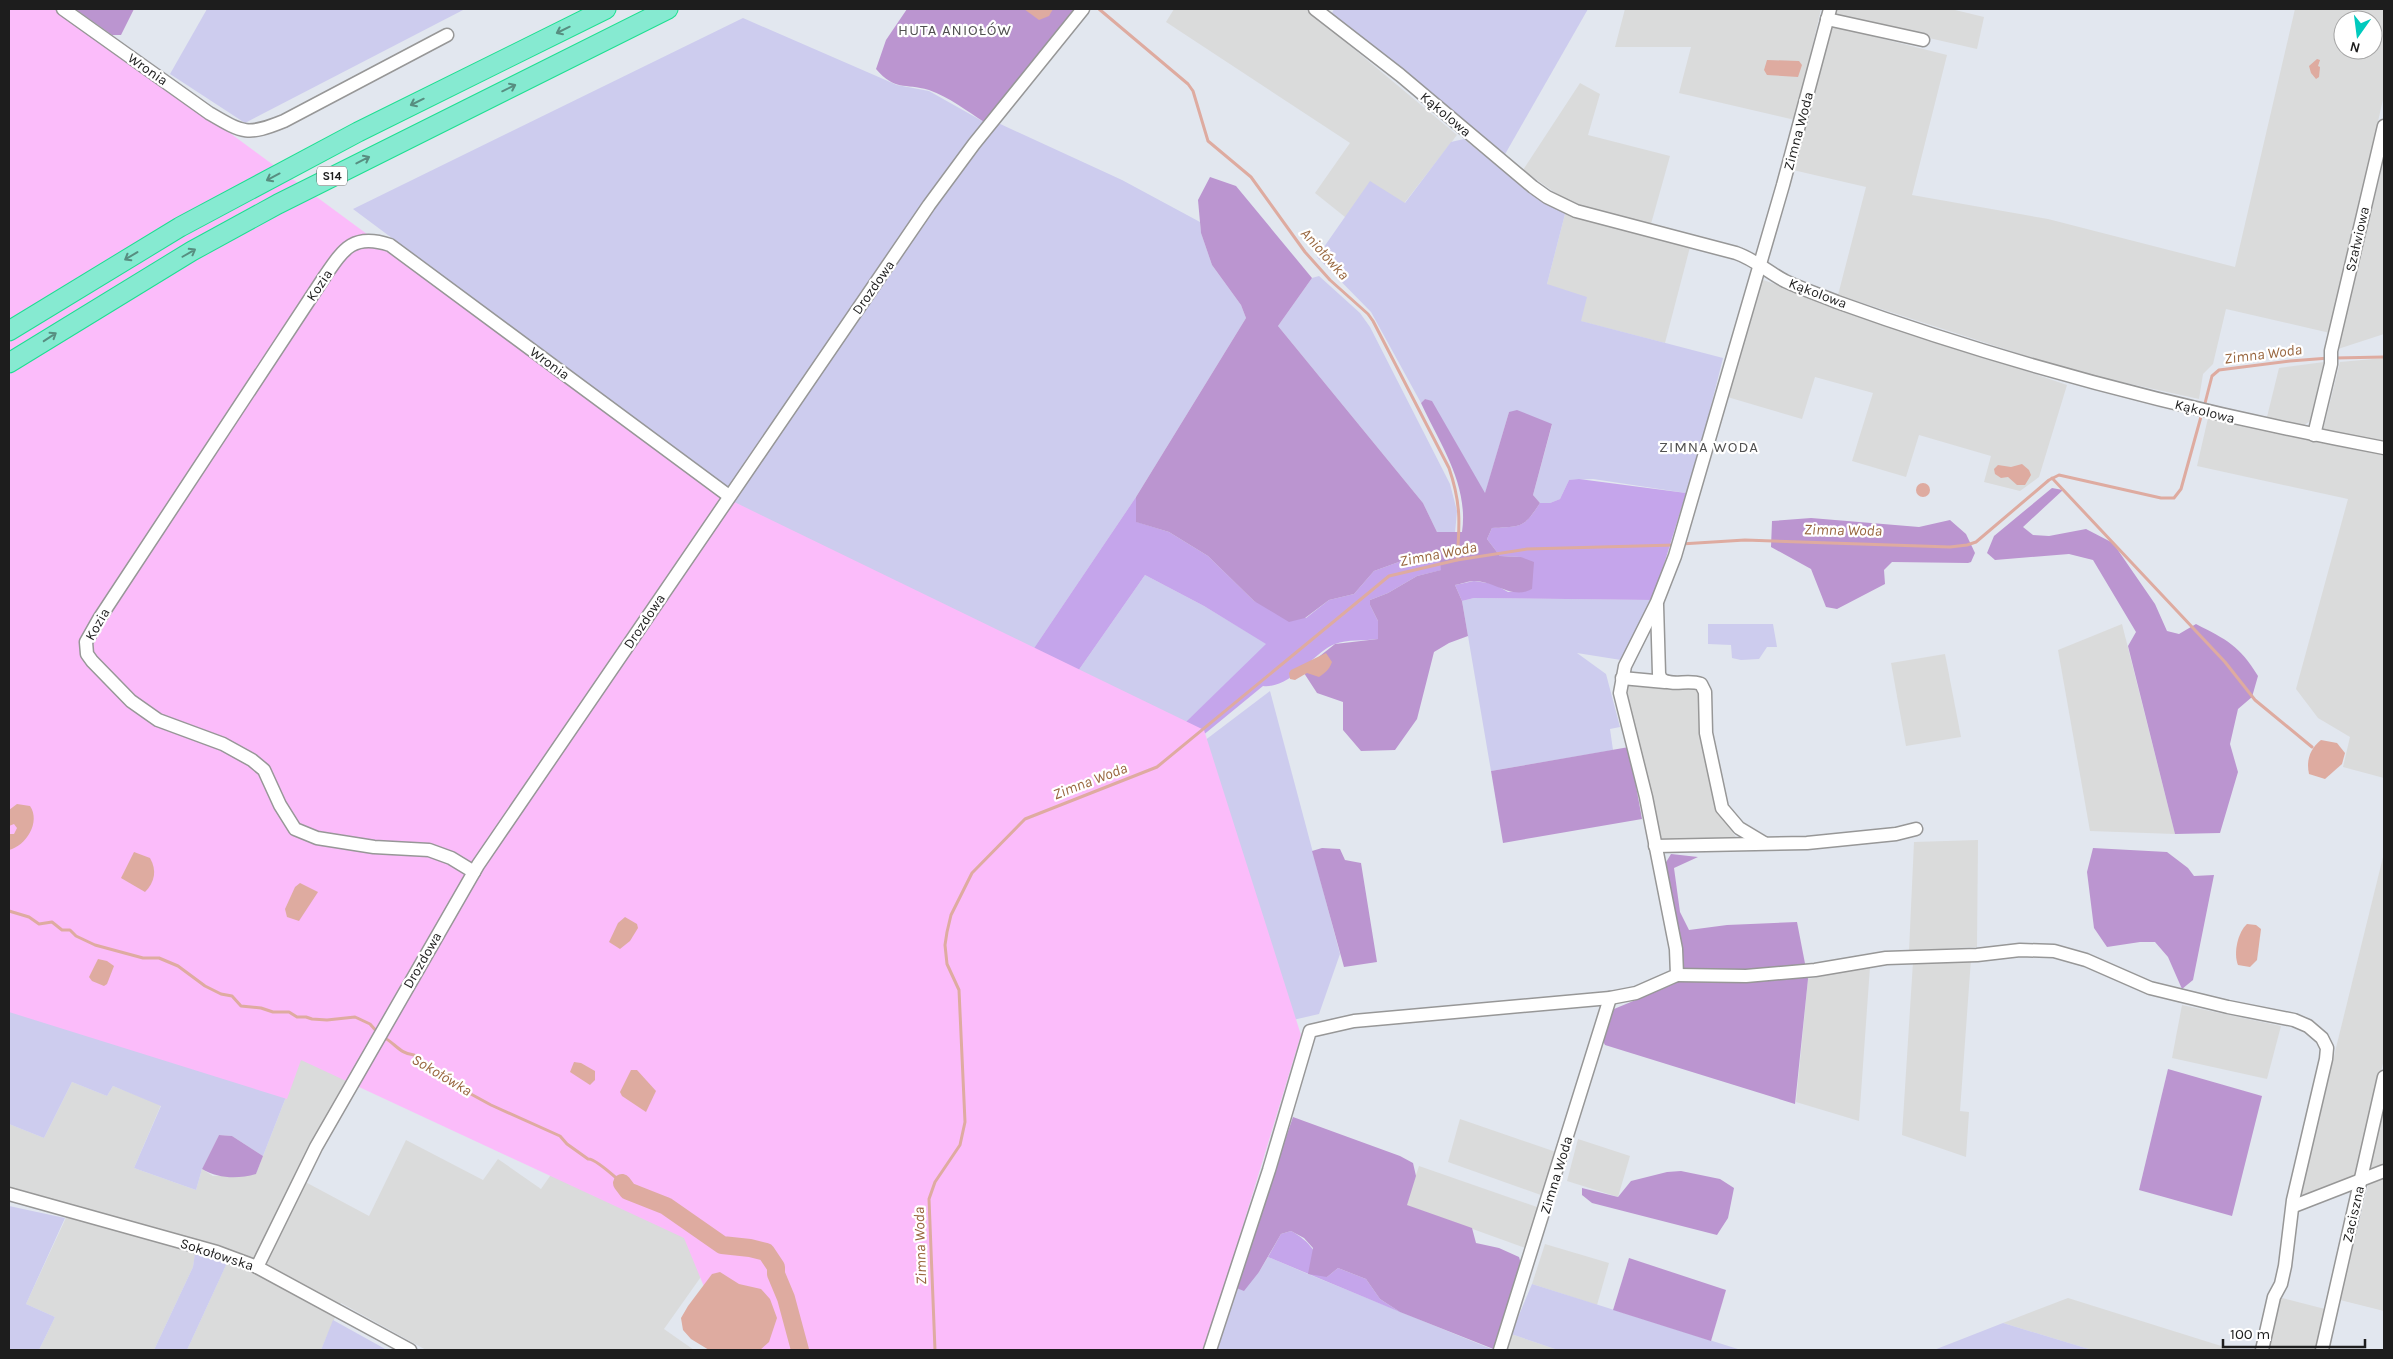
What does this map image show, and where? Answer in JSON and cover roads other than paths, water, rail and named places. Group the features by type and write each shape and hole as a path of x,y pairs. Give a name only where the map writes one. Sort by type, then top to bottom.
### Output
{"highway":[{"name":"S14","path":"9,331 180,227 358,132 606,9"},
{"name":"S14","path":"9,363 192,251 278,204 668,9"}],"street":[{"name":"Wronia","path":"62,9 209,113 245,132 262,130 284,121 446,35"},
{"name":"Drozdowa","path":"257,1267 316,1148 474,872 729,496 952,173 1083,9"},
{"name":"Kąkolowa","path":"1315,9 1400,75 1548,197 1576,211 1736,253 1798,287 1936,335 2074,378 2203,411 2384,448"},
{"name":"Zimna Woda","path":"1622,678 1633,649 1658,600 1675,556 1787,173 1829,14"},
{"path":"1829,14 1923,40"},
{"name":"Szałwiowa","path":"2314,435 2384,126"},
{"name":"Wronia","path":"366,240 390,246 406,256 729,496"},
{"name":"Kozia","path":"366,240 354,243 342,252 325,276 99,619 87,638 86,650 92,661 142,710 158,720 223,744 252,760 264,770 285,816 295,829 300,832 317,838 374,847 429,850 451,858 474,872"},
{"path":"1658,600 1659,674 1665,682"},
{"path":"1677,975 1676,949 1646,797 1623,710 1620,693 1622,678 1674,684 1686,681 1701,684 1705,692 1706,733 1722,808 1739,828 1764,843"},
{"path":"1655,846 1814,843 1896,834 1916,829"},
{"path":"1210,1350 1269,1170 1310,1031 1354,1021 1610,998 1636,993 1677,975 1746,976 1815,970 1886,958 2042,950 2086,960 2135,982 2171,994 2294,1020 2316,1032 2326,1048 2326,1059 2293,1200 2294,1206 2285,1266 2281,1284 2274,1298 2262,1350"},
{"name":"Zimna Woda","path":"1500,1350 1610,998"},
{"name":"Zaciszna","path":"2322,1350 2384,1077"},
{"path":"2294,1206 2384,1171"},
{"name":"Sokołowska","path":"9,1194 217,1252 257,1267 410,1350"}],"waterway":[{"name":"Aniołówka","path":"1099,9 1188,84 1193,91 1208,141 1251,177 1305,252 1330,280 1368,314 1373,321 1449,468 1456,492 1459,513 1457,560"},
{"name":"Zimna Woda","path":"2335,358 2384,357"},
{"name":"Zimna Woda","path":"2204,407 2212,376 2219,370 2329,358"},
{"name":"Zimna Woda","path":"1681,544 1745,540 1950,547 1967,545 1976,542 2049,480 2059,475 2161,498 2174,498 2181,489 2202,413"},
{"path":"2052,478 2225,662 2255,700 2312,747"},
{"name":"Zimna Woda","path":"935,1350 929,1199 935,1182 960,1145 965,1122 959,990 947,964 945,945 951,915 972,873 1025,819 1157,767 1389,576 1457,560 1527,549 1675,545"},
{"name":"Sokołówka","path":"9,911 29,917 39,924 52,922 62,930 70,930 76,936 95,945 143,958 159,958 178,966 205,986 221,994 232,996 241,1006 261,1008 273,1012 289,1012 297,1017 312,1019 327,1020 355,1017 370,1024 378,1033"},
{"name":"Sokołówka","path":"383,1037 401,1050 414,1055 447,1081 491,1105 560,1136 567,1144 600,1165 622,1183"},
{"name":"Sokołówka","path":"622,1183 628,1191 666,1206 722,1245 766,1252 776,1267 776,1274 786,1298 800,1350"}],"district":[{"name":"HUTA ANIOŁÓW","path":"955,30"},
{"name":"ZIMNA WODA","path":"1709,447"}]}
